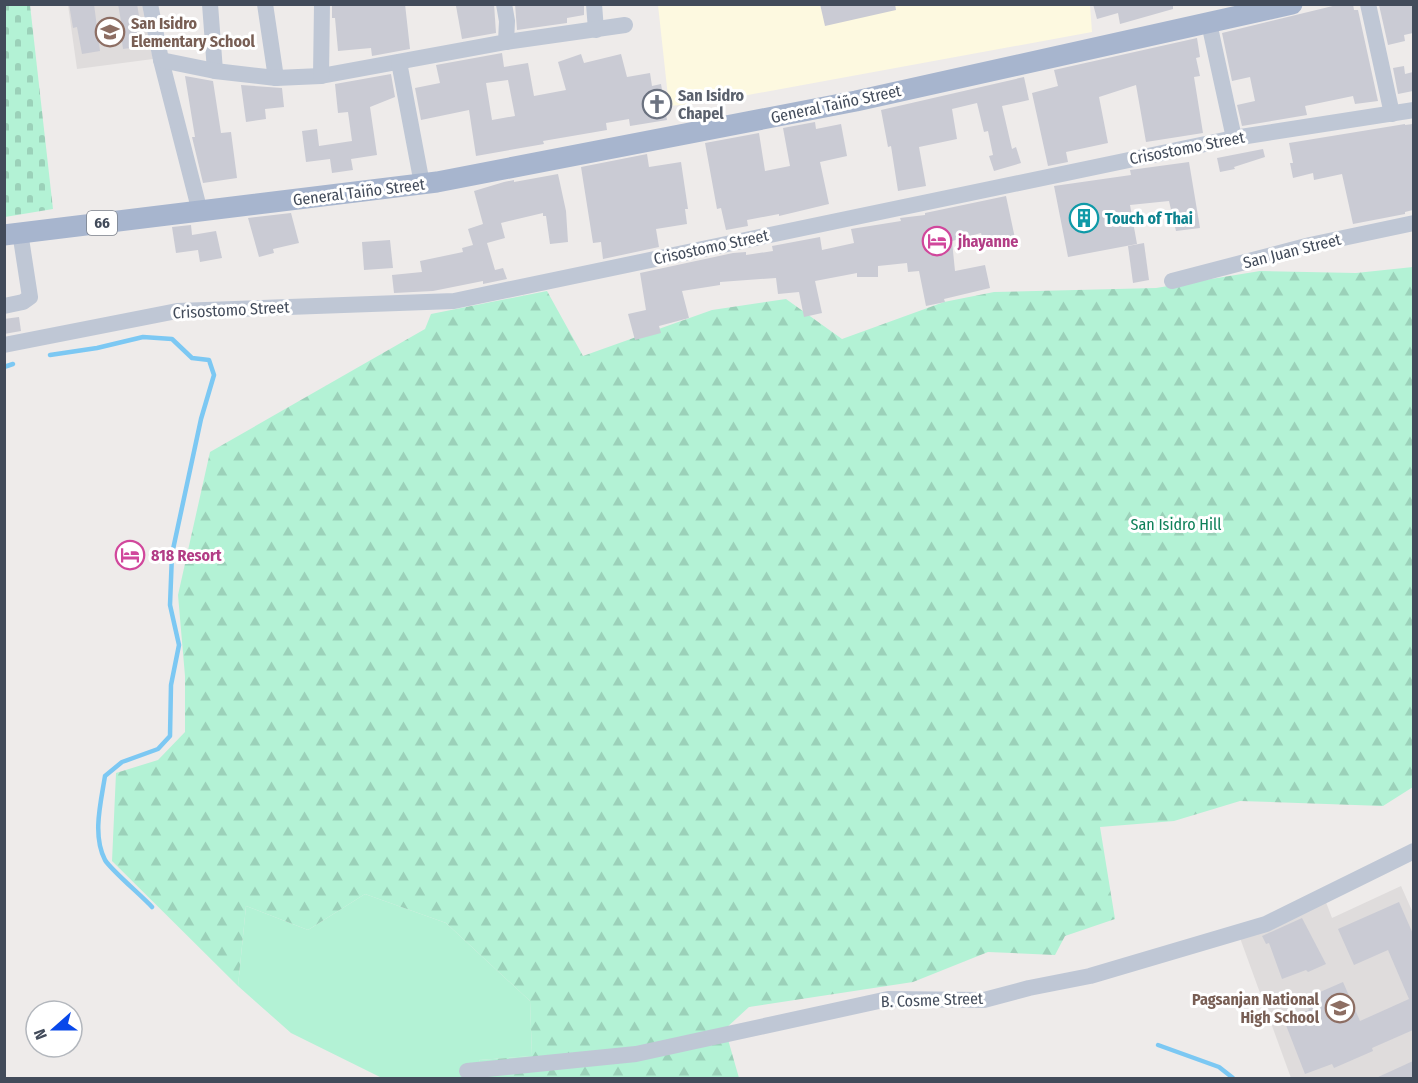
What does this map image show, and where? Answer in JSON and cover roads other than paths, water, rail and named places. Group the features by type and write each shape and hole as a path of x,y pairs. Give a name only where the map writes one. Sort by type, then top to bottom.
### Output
{"main road":[{"name":"General Taiño Street","path":"200,212 422,184 856,101 1292,4"},
{"name":"66","path":"12,234 200,212"}],"street":[{"path":"150,4 161,60 200,212"},
{"path":"210,4 215,71"},
{"path":"265,4 276,78"},
{"path":"321,76 322,4"},
{"path":"504,4 507,21 506,42"},
{"path":"594,4 596,30"},
{"path":"1368,4 1392,114"},
{"path":"1209,23 1234,138"},
{"path":"161,60 215,71 276,78 321,76 506,42 625,25"},
{"path":"399,62 422,184"},
{"name":"Crisostomo Street","path":"4,345 177,311 454,301 1234,138 1413,110"},
{"name":"San Juan Street","path":"1172,281 1413,223"},
{"path":"4,306 23,302 30,297 12,234"},
{"name":"B. Cosme Street","path":"467,1071 636,1054 888,999 984,1000 1090,976 1266,924 1413,851"}],"waterway":[{"path":"50,355 97,348 143,337 172,339 192,358 209,360 214,375 201,419 172,554 170,605 179,645 171,685 170,736 158,749 122,762 105,776 100,807 99,840 105,860 152,907"},
{"path":"4,367 13,364"},
{"path":"1158,1045 1219,1067 1233,1078"}],"place":[{"name":"San Isidro Elementary School","path":"110,32"},
{"name":"San Isidro Chapel","path":"657,104"},
{"name":"Touch of Thai","path":"1084,218"},
{"name":"jhayanne","path":"937,241"},
{"name":"818 Resort","path":"130,555"},
{"name":"Pagsanjan National High School","path":"1340,1008"}],"park label":[{"name":"San Isidro Hill","path":"1176,524"}]}
